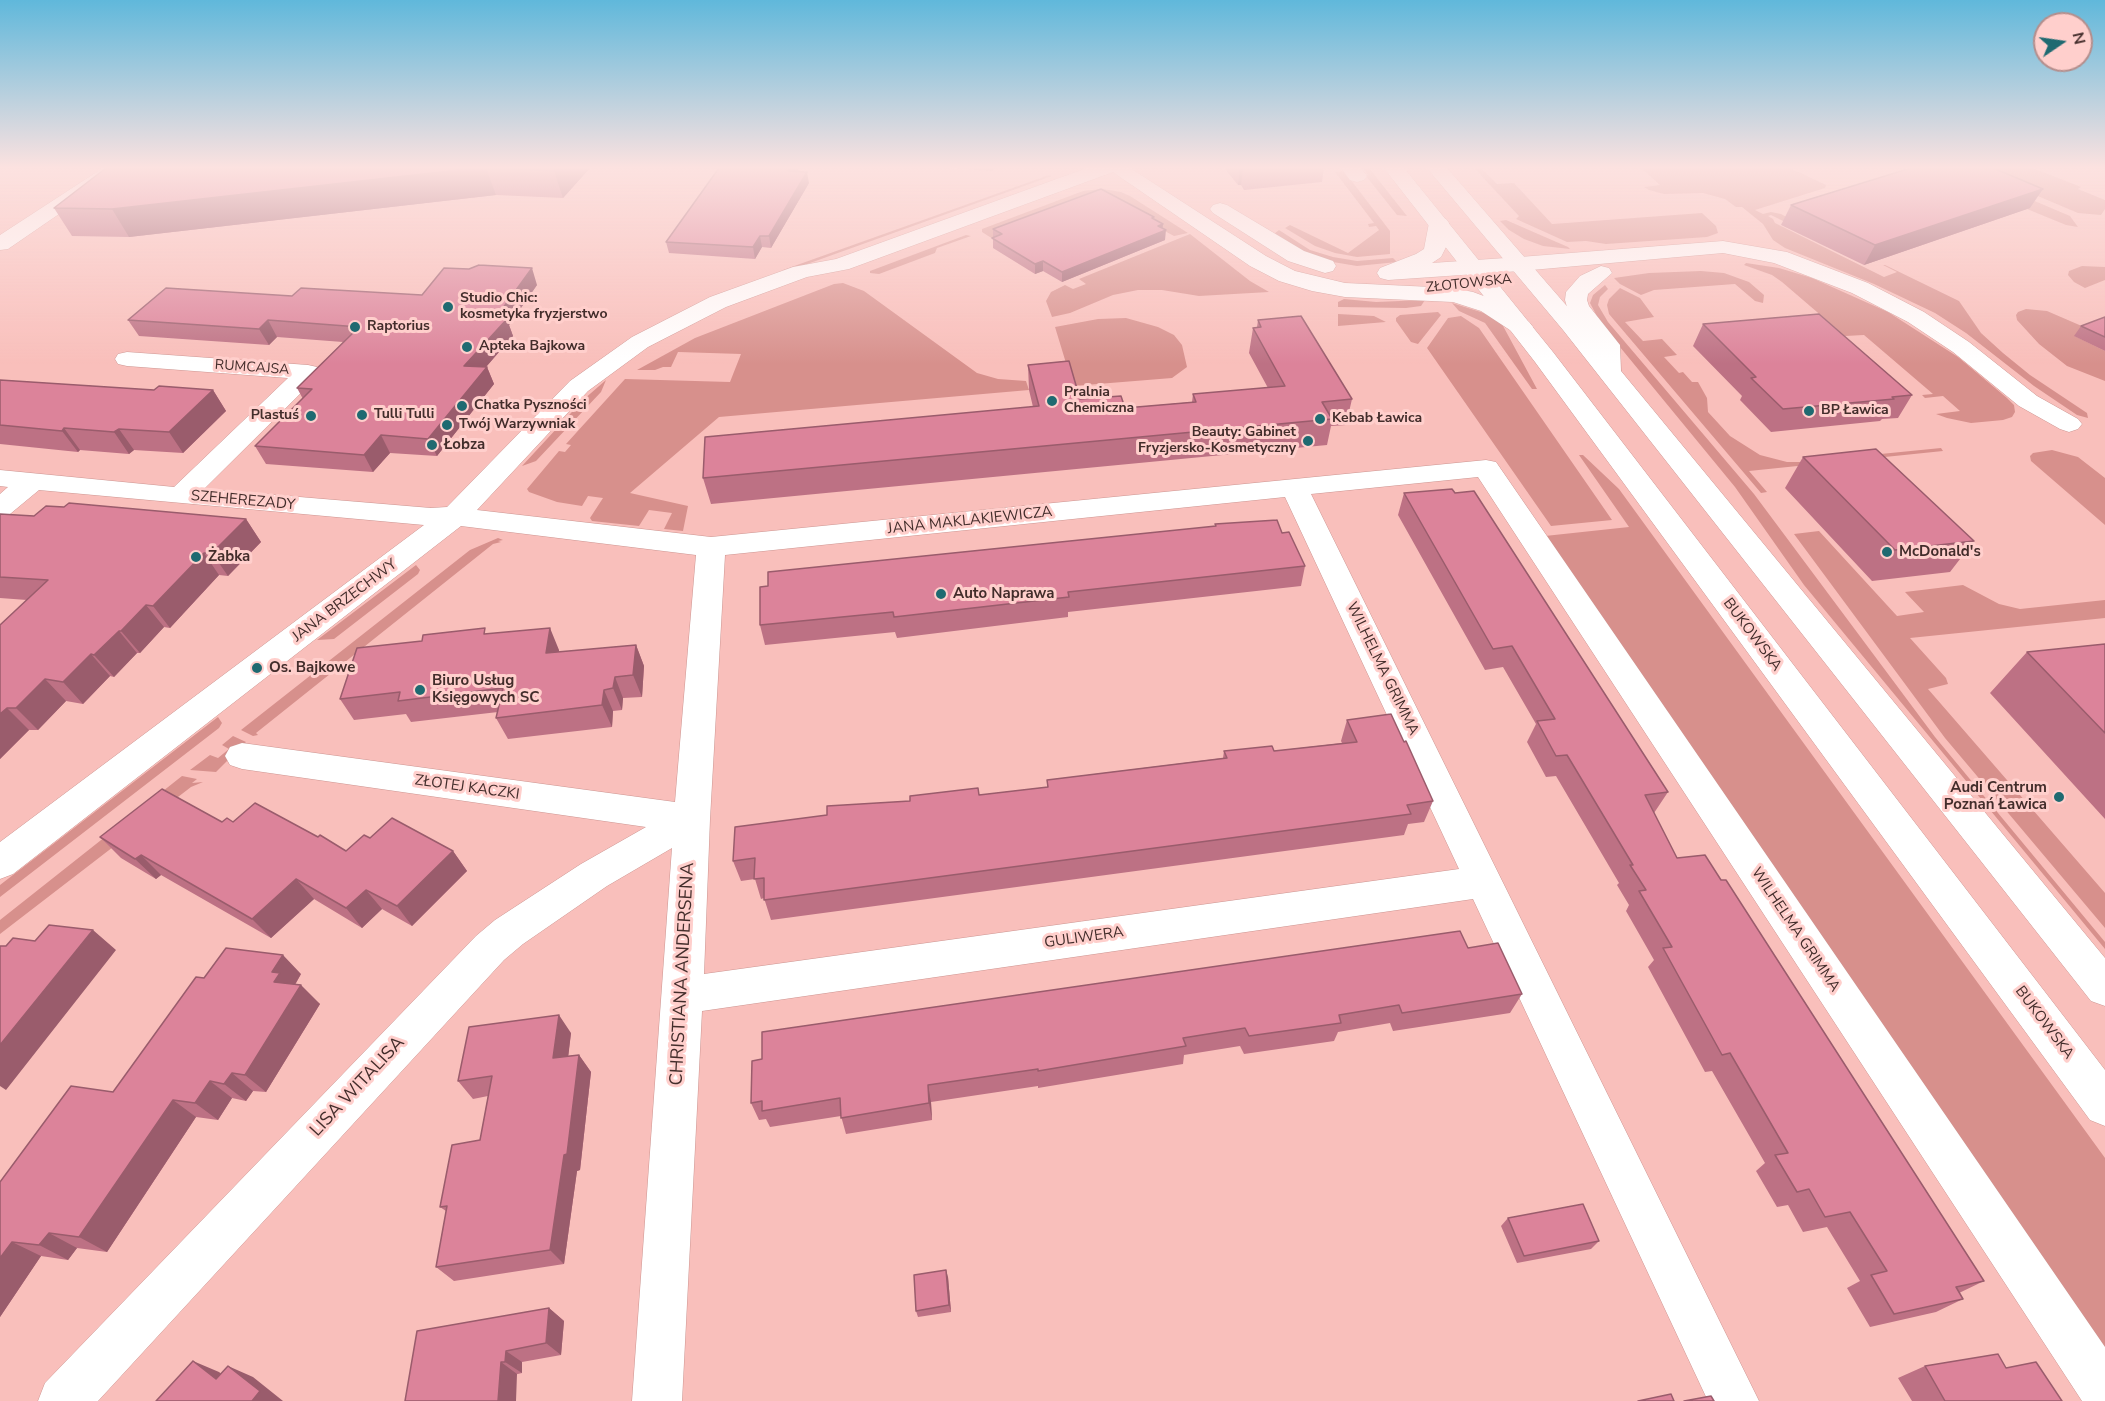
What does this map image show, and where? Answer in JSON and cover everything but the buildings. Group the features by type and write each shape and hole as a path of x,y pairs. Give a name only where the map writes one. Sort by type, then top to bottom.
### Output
{"street":[{"path":"0,244 16,233"},
{"name":"JANA BRZECHWY","path":"0,863 455,516 579,386 606,365 674,323 729,312 810,282 841,264 926,233"},
{"name":"ZŁOTOWSKA","path":"1216,233 1258,261 1287,276 1327,288 1453,295 1473,299 1489,306 1521,327"},
{"name":"ZŁOTOWSKA","path":"1257,233 1311,263 1354,272 1480,274 1593,265"},
{"name":"ZŁOTOWSKA","path":"1386,273 1424,259 1433,252 1438,233"},
{"name":"BUKOWSKA","path":"1447,233 1521,327 2105,1105"},
{"path":"1493,233 1609,371 2105,988"},
{"path":"1495,233 1518,245 1593,265 1725,261 1737,259 1749,250 1779,257 1881,298 1916,317 1961,347 2019,394 2068,424"},
{"path":"1593,265 1588,281 1578,292 1576,300 1578,307 1608,345 1609,371"},
{"name":"ZŁOTOWSKA","path":"1406,292 1480,274"},
{"name":"RUMCAJSA","path":"127,359 308,372 181,496"},
{"name":"JANA MAKLAKIEWICZA","path":"455,516 711,547 1486,468"},
{"name":"WILHELMA GRIMMA","path":"1486,468 2105,1392"},
{"name":"SZEHEREZADY","path":"0,478 432,517 455,516"},
{"path":"0,508 32,482"},
{"name":"SZEHEREZADY","path":"0,485 32,482"},
{"name":"WILHELMA GRIMMA","path":"1295,489 1734,1401"},
{"name":"CHRISTIANA ANDERSENA","path":"657,1401 711,547"},
{"name":"ZŁOTEJ KACZKI","path":"242,756 692,819"},
{"name":"LISA WITALISA","path":"63,1401 490,948 509,932 594,875 692,819"},
{"name":"GULIWERA","path":"683,995 1485,881"}],"shaded area":[{"path":"886,233 892,233 785,272 783,270"},
{"path":"984,233 1008,233 993,239"},
{"path":"1284,233 1310,250 1333,257 1357,261 1393,258 1397,262 1357,266 1333,262 1310,256 1274,234"},
{"path":"1294,233 1307,233 1348,253 1374,233 1390,233 1390,254 1357,257 1315,246"},
{"path":"1515,233 1537,233 1570,249 1543,246"},
{"path":"1548,233 1717,233 1707,237 1606,244 1586,241 1567,242"},
{"path":"1769,233 1796,233 1884,277 1897,272 1883,265 1885,265 1959,301 1981,333 2003,353 2030,375 2087,413 2088,418 2077,415 2034,386 1966,333 1935,313 1874,284 1785,248 1773,240"},
{"path":"1190,234 1250,281 1269,292 1199,296 1162,290 1138,290 1113,295 1070,313 1052,317 1046,301 1051,292 1065,285 1073,289 1086,284 1079,279"},
{"path":"966,235 971,236 937,248 935,253 879,274 870,273 870,271"},
{"path":"1746,263 1779,268 1812,278 1888,312 1958,357 2007,398 2014,405 2015,412 2012,417 2003,420 1971,423 1936,414 1960,411 1943,396 1925,398 1922,395 1933,394 1864,335 1845,336 1782,282 1772,275 1744,265"},
{"path":"2082,266 2105,267 2105,280 2085,288 2074,282 2068,275 2069,271"},
{"path":"1701,271 1724,273 1749,282 1764,295 1763,303 1755,301 1735,284 1654,290 1641,295 1620,284 1614,278 1649,273"},
{"path":"843,283 864,291 977,373 998,379 1026,381 1029,390 719,417 630,493 688,506 683,531 664,529 672,513 649,510 639,526 592,521 590,518 603,498 588,496 582,506 557,502 529,492 527,489 559,451 565,452 571,445 566,444 625,379 730,382 741,354 678,352 671,367 637,370 695,338 834,284"},
{"path":"1605,285 1608,289 1600,297 1598,305 1608,322 1754,494 1935,737 2105,942 2105,949 1804,585 1735,487 1601,324 1590,303 1593,295"},
{"path":"1620,288 1640,298 1654,317 1625,322 1643,341 1662,339 1677,355 1664,357 1679,373 1683,372 1692,382 1698,382 1707,398 1708,412 1730,436 1760,455 1787,462 1800,462 1941,448 1943,451 1749,471 1767,492 1761,493 1609,314 1607,305 1609,299"},
{"path":"1344,299 1376,302 1425,300 1421,306 1406,308 1338,307 1338,302"},
{"path":"1452,303 1484,313 1502,324 1537,389 1532,389 1485,323 1459,311"},
{"path":"2026,309 2047,311 2091,330 2075,336 2105,351 2105,381 2067,366 2039,344 2017,320 2018,312"},
{"path":"1438,312 1441,315 1418,344 1411,342 1396,321 1400,315"},
{"path":"1338,314 1374,316 1386,322 1338,326"},
{"path":"1461,316 1479,328 1612,520 1551,526 1427,348 1448,318"},
{"path":"1126,318 1158,327 1174,335 1182,345 1187,367 1172,378 1073,386 1055,327 1098,319"},
{"path":"606,380 601,392 536,461 522,466 583,400"},
{"path":"2052,450 2078,457 2105,478 2105,525 2031,461 2030,456 2033,453"},
{"path":"1579,455 1583,455 1619,489 2105,1158 2105,1355 1545,536 1629,527"},
{"path":"1819,531 1897,616 1924,612 1905,592 1963,585 1999,604 2020,609 2105,600 2105,618 1910,638 1946,678 1948,684 1928,689 2105,893 2105,928 1945,738 1794,534"},
{"path":"498,538 503,540 493,544 256,733 258,735 253,736 241,730 470,550"},
{"path":"416,565 420,570 418,574 334,639 317,640"},
{"path":"218,717 222,723 219,728 0,897 0,885"},
{"path":"233,736 246,742 216,772 190,770 210,755 218,758 229,749 222,745"},
{"path":"182,776 197,779 192,783 203,782 191,787 0,934 0,920"}],"place":[{"name":"Studio Chic: kosmetyka fryzjerstwo","path":"448,307"},
{"name":"Raptorius","path":"355,327"},
{"name":"Apteka Bajkowa","path":"467,347"},
{"name":"Pralnia Chemiczna","path":"1052,401"},
{"name":"Chatka Pyszności","path":"462,406"},
{"name":"BP Ławica","path":"1809,411"},
{"name":"Tulli Tulli","path":"362,415"},
{"name":"Plastuś","path":"311,416"},
{"name":"Kebab Ławica","path":"1320,419"},
{"name":"Twój Warzywniak","path":"447,425"},
{"name":"Beauty: Gabinet Fryzjersko-Kosmetyczny","path":"1308,441"},
{"name":"Łobza","path":"432,445"},
{"name":"McDonald's","path":"1887,552"},
{"name":"Żabka","path":"196,557"},
{"name":"Auto Naprawa","path":"941,594"},
{"name":"Os. Bajkowe","path":"257,668"},
{"name":"Biuro Usług Księgowych SC","path":"420,690"},
{"name":"Audi Centrum Poznań Ławica","path":"2059,797"}]}
